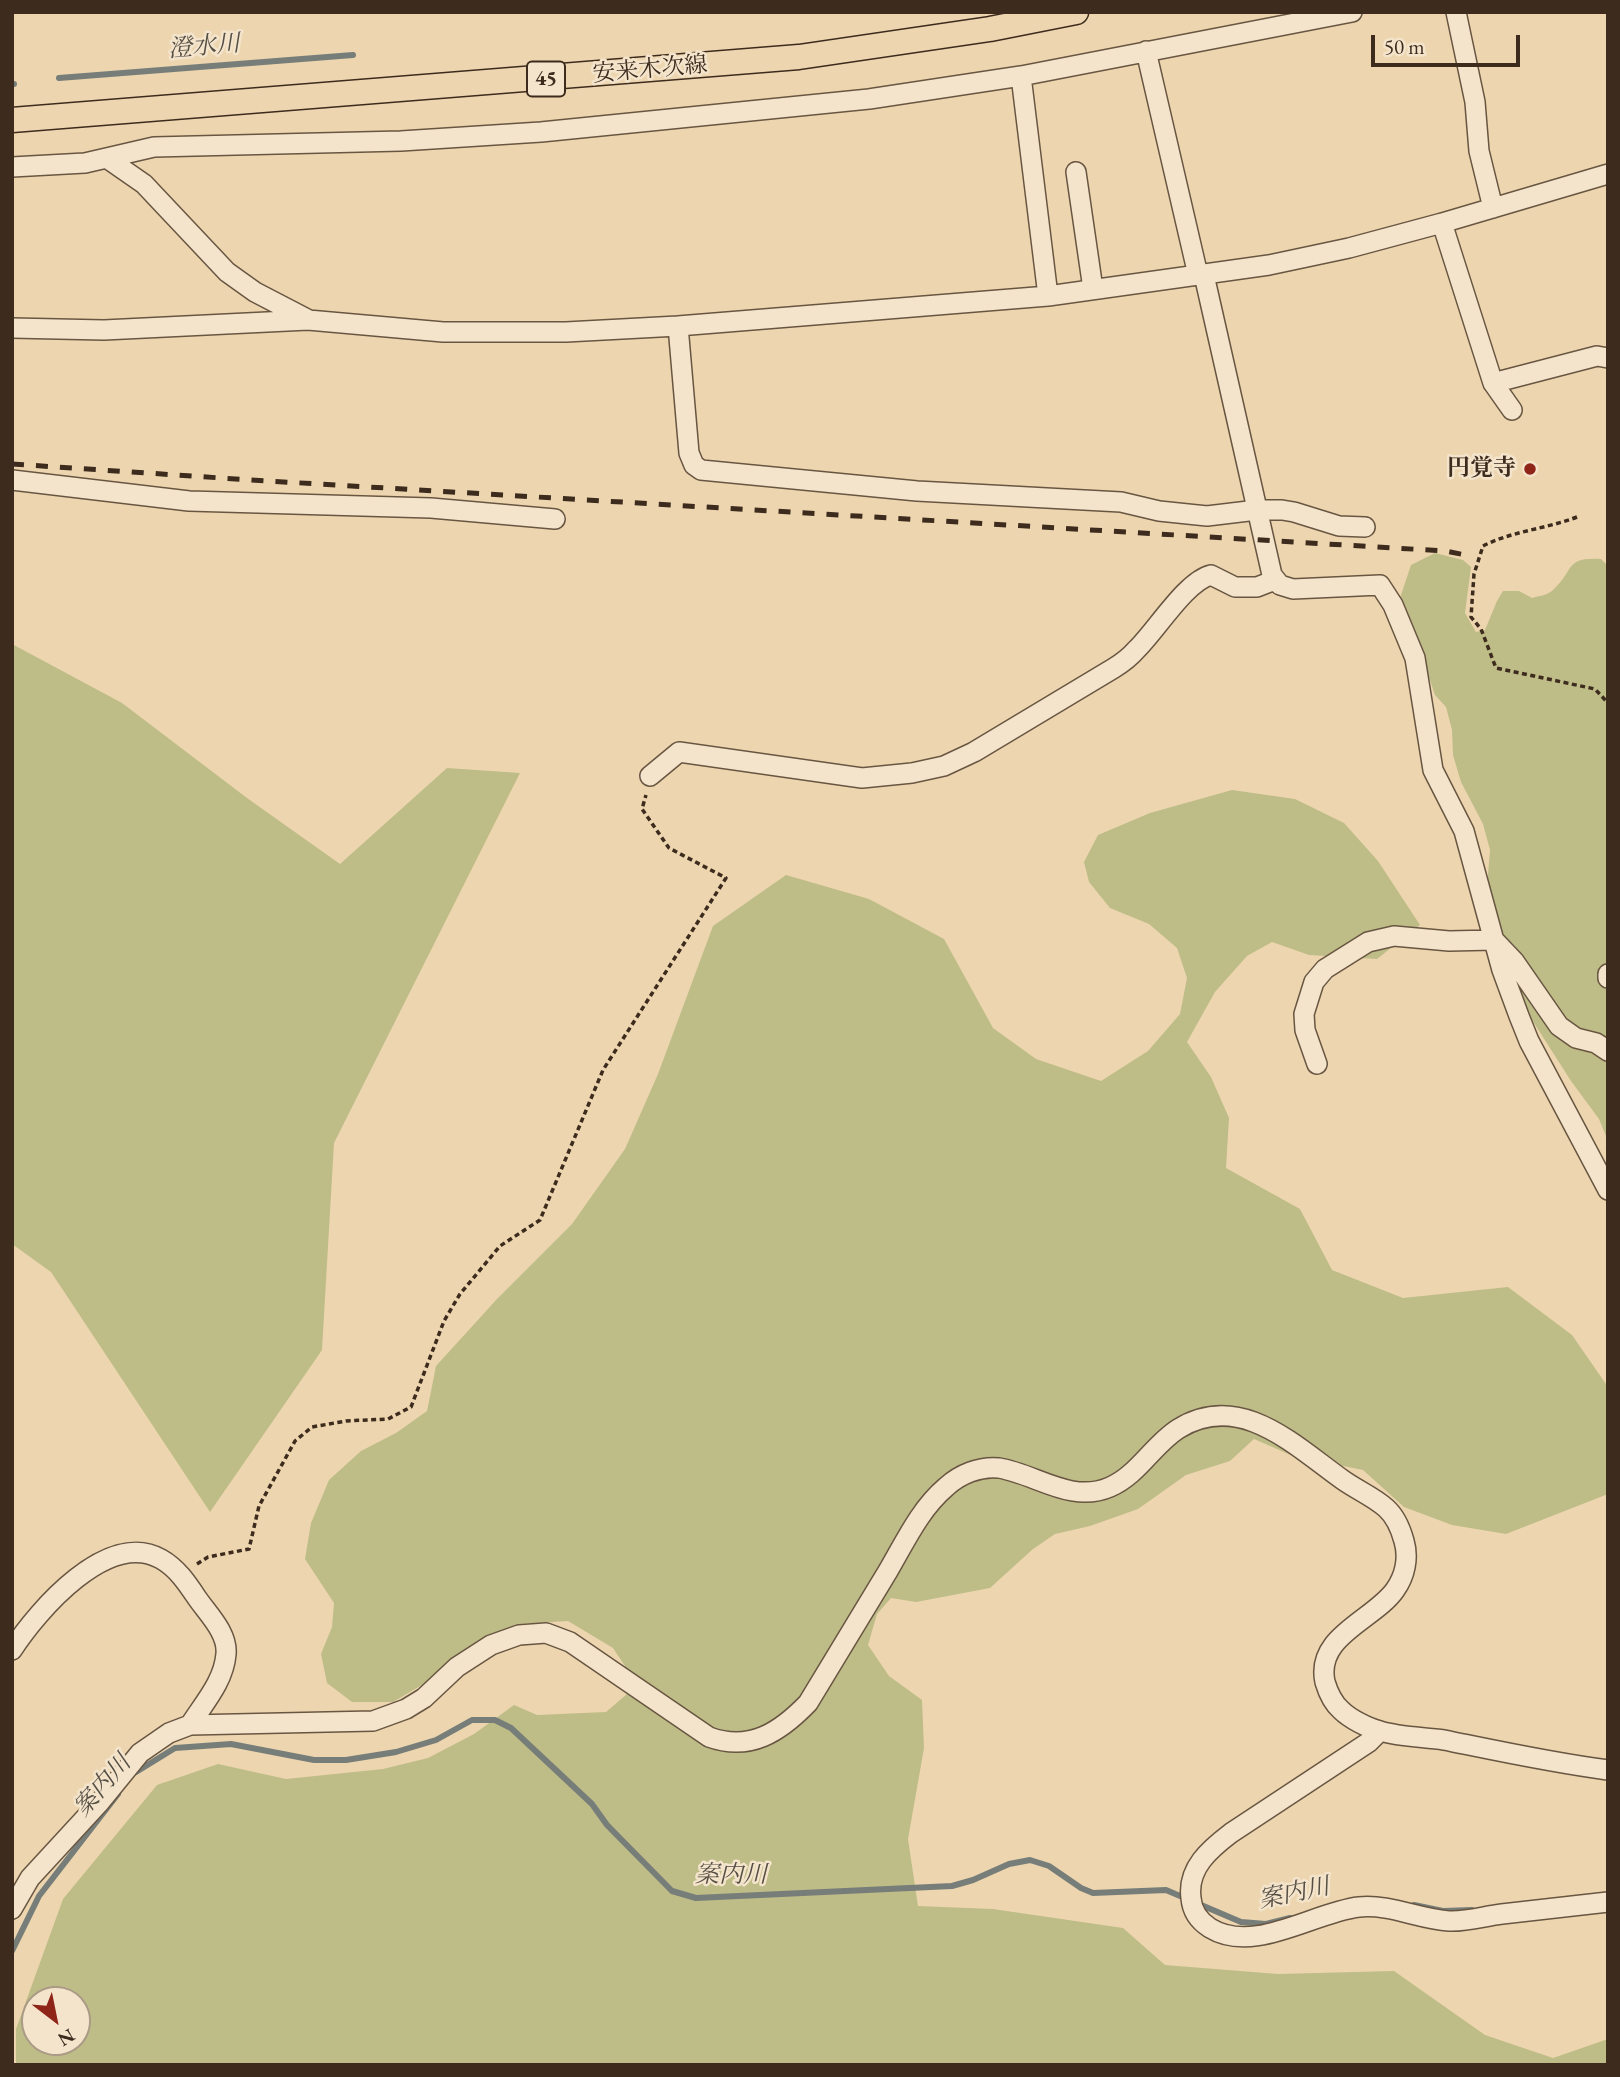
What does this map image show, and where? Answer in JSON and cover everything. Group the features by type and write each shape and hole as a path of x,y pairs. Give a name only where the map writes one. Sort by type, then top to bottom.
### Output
{"main road":[{"name":"安来木次線","path":"12,121 799,57 990,29 1064,13"}],"street":[{"path":"12,167 85,163 154,147 376,142 541,132 869,99 1021,76 1352,12"},
{"path":"1455,12 1475,102 1479,151 1493,208"},
{"path":"1146,51 1275,580 1285,588 1293,589 1374,584 1385,590 1415,658 1433,770 1464,831 1494,940 1529,1041 1608,1190"},
{"path":"1021,76 1048,296"},
{"path":"108,159 144,184 227,272 255,292 308,320"},
{"path":"1076,172 1093,289"},
{"path":"12,328 104,330 308,320 443,332 566,332 678,326 1048,296 1282,262 1442,223 1608,174"},
{"path":"1442,223 1493,383 1512,410"},
{"path":"678,326 689,453 694,465 701,470 903,489 1121,502 1169,512 1207,516 1257,510 1294,512 1339,526 1365,527"},
{"path":"1493,383 1597,356 1608,359"},
{"path":"12,480 189,501 418,508 555,519"},
{"path":"650,776 679,752 862,778 912,773 944,766 1019,726 1114,668 1135,652 1192,586 1205,576 1211,575 1235,587 1257,587 1275,580"},
{"path":"1317,1064 1305,1030 1304,1014 1314,982 1325,969 1368,942 1394,936 1449,942 1494,940 1514,961 1559,1026 1576,1038 1596,1043 1608,1051"},
{"path":"12,1909 30,1878 100,1802 140,1753 169,1733 190,1725 373,1721 406,1709 424,1698 457,1667 491,1645 519,1634 545,1633 570,1642 709,1738 727,1744 760,1739 792,1720 808,1703 914,1527 934,1497 948,1484 965,1473 999,1468 1053,1486 1081,1492 1096,1491 1112,1486 1138,1468 1179,1429 1206,1418 1228,1415 1253,1420 1289,1441 1387,1509 1401,1530 1406,1548 1402,1578 1393,1593 1333,1646 1324,1670 1328,1690 1339,1709 1380,1731 1608,1770"},
{"path":"12,1650 48,1604 112,1557 134,1552 160,1559 180,1574 227,1643 226,1657 217,1684 190,1725"},
{"path":"1380,1731 1369,1742 1211,1849 1198,1866 1191,1888 1195,1913 1207,1925 1219,1933 1246,1937 1278,1931 1360,1907 1381,1908 1449,1921 1608,1902"}],"path":[{"path":"1577,517 1483,546 1474,574 1471,617 1481,629 1496,668 1595,689 1608,703"},
{"path":"180,1574 208,1557 250,1549 259,1507 295,1441 312,1427 346,1421 388,1419 411,1407 444,1321 460,1294 500,1246 540,1220 603,1070 726,878 669,848 642,809 650,776"}],"shaded area":[{"path":"1435,553 1463,560 1471,567 1465,613 1476,632 1485,630 1503,591 1519,591 1532,598 1551,592 1571,566 1581,560 1601,559 1608,566 1608,1141 1599,1119 1525,1009 1487,887 1490,850 1483,824 1461,782 1453,755 1452,730 1446,707 1435,695 1407,611 1399,601 1411,565"},
{"path":"12,644 122,703 247,798 340,864 447,768 520,773 334,1143 322,1350 210,1512 51,1272 12,1244"},
{"path":"1232,790 1295,799 1344,823 1378,861 1420,925 1377,959 1309,955 1272,942 1247,956 1215,992 1187,1042 1211,1077 1229,1118 1226,1168 1300,1209 1332,1270 1403,1298 1508,1287 1572,1335 1608,1387 1608,1494 1506,1534 1452,1525 1404,1507 1363,1470 1293,1456 1254,1439 1230,1461 1186,1475 1138,1509 1090,1526 1055,1534 1033,1549 990,1588 916,1602 891,1598 877,1614 868,1645 889,1676 922,1700 924,1748 908,1839 918,1906 993,1909 1123,1928 1165,1965 1278,1974 1394,1971 1485,2035 1553,2058 1608,2039 1608,2065 16,2065 16,2029 21,2015 21,2056 91,2056 91,1986 32,1986 63,1899 157,1785 218,1764 286,1779 383,1769 428,1758 474,1734 514,1705 537,1715 606,1712 627,1694 625,1666 613,1648 568,1621 517,1624 485,1639 444,1672 393,1702 352,1702 327,1683 321,1654 332,1627 334,1603 305,1559 311,1523 329,1480 361,1451 396,1433 427,1411 436,1366 497,1299 572,1224 625,1149 658,1074 713,926 786,875 869,899 944,939 993,1028 1036,1059 1101,1081 1148,1051 1180,1014 1187,978 1177,948 1149,924 1110,908 1089,882 1084,862 1098,835 1150,813"}],"waterway":[{"name":"澄水川","path":"59,78 353,55"},
{"name":"案内川","path":"136,1772 175,1748 231,1744 314,1760 346,1760 396,1752 436,1740 472,1720 495,1720 511,1728 592,1804 607,1825 672,1891 696,1898 952,1886 1009,1864 1030,1860 1049,1866 1093,1893 1166,1890 1241,1922 1266,1924 1290,1918"},
{"name":"案内川","path":"12,1951 39,1896 118,1794"},
{"name":"案内川","path":"1414,1905 1443,1911 1472,1910"}],"railway":[{"path":"12,464 1445,551 1471,556"}],"place":[{"name":"円覚寺","path":"1530,469"}]}
